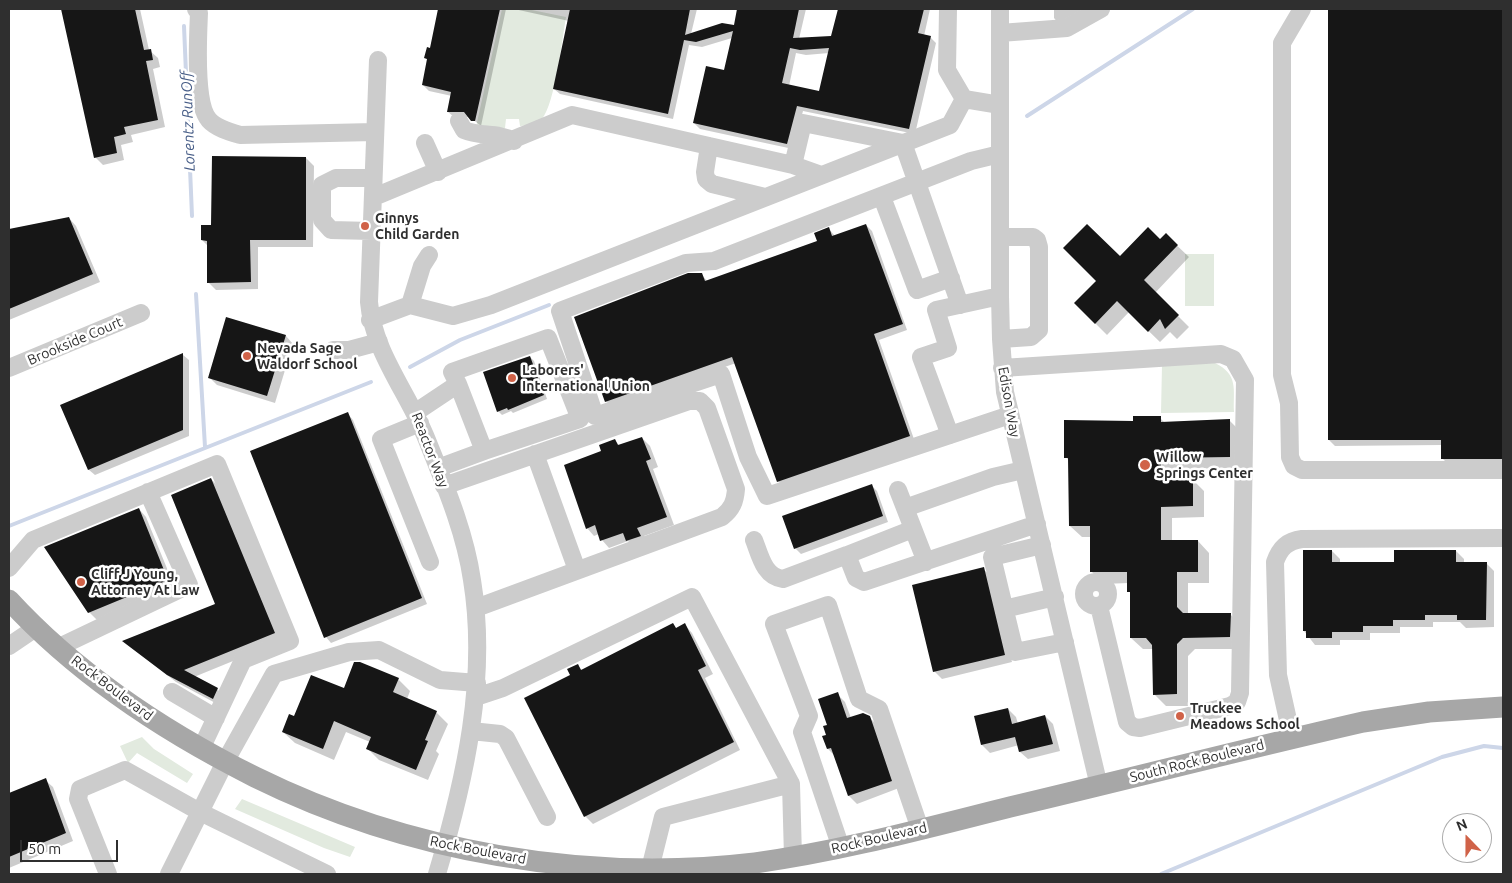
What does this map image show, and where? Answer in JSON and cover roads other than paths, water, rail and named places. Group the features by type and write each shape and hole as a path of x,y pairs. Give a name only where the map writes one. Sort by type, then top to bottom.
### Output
{"main road":[{"name":"Rock Boulevard","path":"9,600 59,647 130,704 225,762 306,801 350,818 416,838 484,854 588,867 650,869 711,867 793,857 841,848 1099,786"},
{"name":"South Rock Boulevard","path":"1099,786 1292,738 1394,717 1503,708"}],"street":[{"path":"196,9 198,13 202,104 209,120 226,130 240,135 374,132"},
{"path":"948,9 947,70 964,99"},
{"name":"Edison Way","path":"1000,9 1000,339 1002,368 1010,415 1099,786"},
{"path":"1000,33 1067,28 1101,9"},
{"path":"1302,9 1282,44 1282,375 1289,403 1290,457 1294,466 1302,470 1503,470"},
{"name":"Reactor Way","path":"378,60 374,132 370,320 386,361 418,417 438,468 465,545 476,608 476,690 471,731 446,844 437,874"},
{"path":"964,99 1000,105"},
{"path":"370,320 410,305 453,316 484,307 950,125 964,99"},
{"path":"374,197 514,141 572,115 793,165 822,175"},
{"path":"459,121 464,130 472,133 504,136 514,141"},
{"path":"793,165 804,124 903,143"},
{"path":"425,143 438,172"},
{"path":"903,143 960,305"},
{"path":"709,146 705,172 706,179 712,184 765,197"},
{"path":"1000,154 971,161 714,261 686,262 560,311 595,416 721,374 748,456 767,496 1010,415"},
{"path":"372,231 331,230 322,220 322,185 336,178 373,178"},
{"path":"882,197 917,290 951,278"},
{"path":"1000,237 1033,237 1040,247 1039,330 1032,337 1000,339"},
{"path":"410,305 422,266 429,255"},
{"path":"950,435 921,357 948,348 936,310 1000,296"},
{"name":"Brookside Court","path":"9,368 141,313"},
{"path":"438,468 580,419 548,338 452,372 484,451"},
{"path":"333,350 349,350 379,342"},
{"path":"1002,368 1221,354 1233,359 1240,368 1245,380 1240,693 1237,702 1230,706 1140,728 1133,727 1127,722 1092,603 1056,602 1004,609"},
{"path":"430,562 381,439 418,417 458,384"},
{"path":"444,486 689,401 700,401 707,408 736,489 735,501 722,518 476,608"},
{"path":"534,454 577,570"},
{"path":"9,568 33,540 217,464 290,641 243,660 201,749"},
{"path":"905,508 993,477 1023,470"},
{"path":"898,490 926,562"},
{"path":"59,647 189,586 148,492"},
{"path":"847,555 856,578 864,582 1037,524"},
{"path":"754,540 766,570 775,578 783,579 913,529"},
{"path":"1292,738 1278,675 1275,562 1281,549 1293,540 1302,539 1503,538"},
{"path":"1042,545 992,557 1004,609 1015,652 1065,642"},
{"path":"169,874 225,762 274,674 349,652 379,650 440,680 476,690 503,688 692,596 791,784 793,857"},
{"path":"841,848 802,732 809,716 774,624 828,605 860,699 879,709 920,829"},
{"path":"9,646 36,627"},
{"path":"172,692 216,718"},
{"path":"471,731 500,734 506,738 547,817"},
{"path":"108,874 78,799 80,789 125,770 200,812 327,874"},
{"path":"650,869 663,817 791,784"}],"waterway":[{"path":"1027,116 1193,9"},
{"name":"Lorentz RunOff","path":"184,26 192,216"},
{"name":"Lorentz RunOff","path":"196,294 205,447"},
{"path":"410,367 460,340 549,305"},
{"path":"9,526 371,382"},
{"path":"1161,874 1442,757 1484,746 1503,748"}],"place":[{"name":"Ginnys Child Garden","path":"365,226"},
{"name":"Nevada Sage Waldorf School","path":"247,356"},
{"name":"Laborers' International Union","path":"512,378"},
{"name":"Willow Springs Center","path":"1145,465"},
{"name":"Cliff J Young, Attorney At Law","path":"81,582"},
{"name":"Truckee Meadows School","path":"1180,716"}]}
